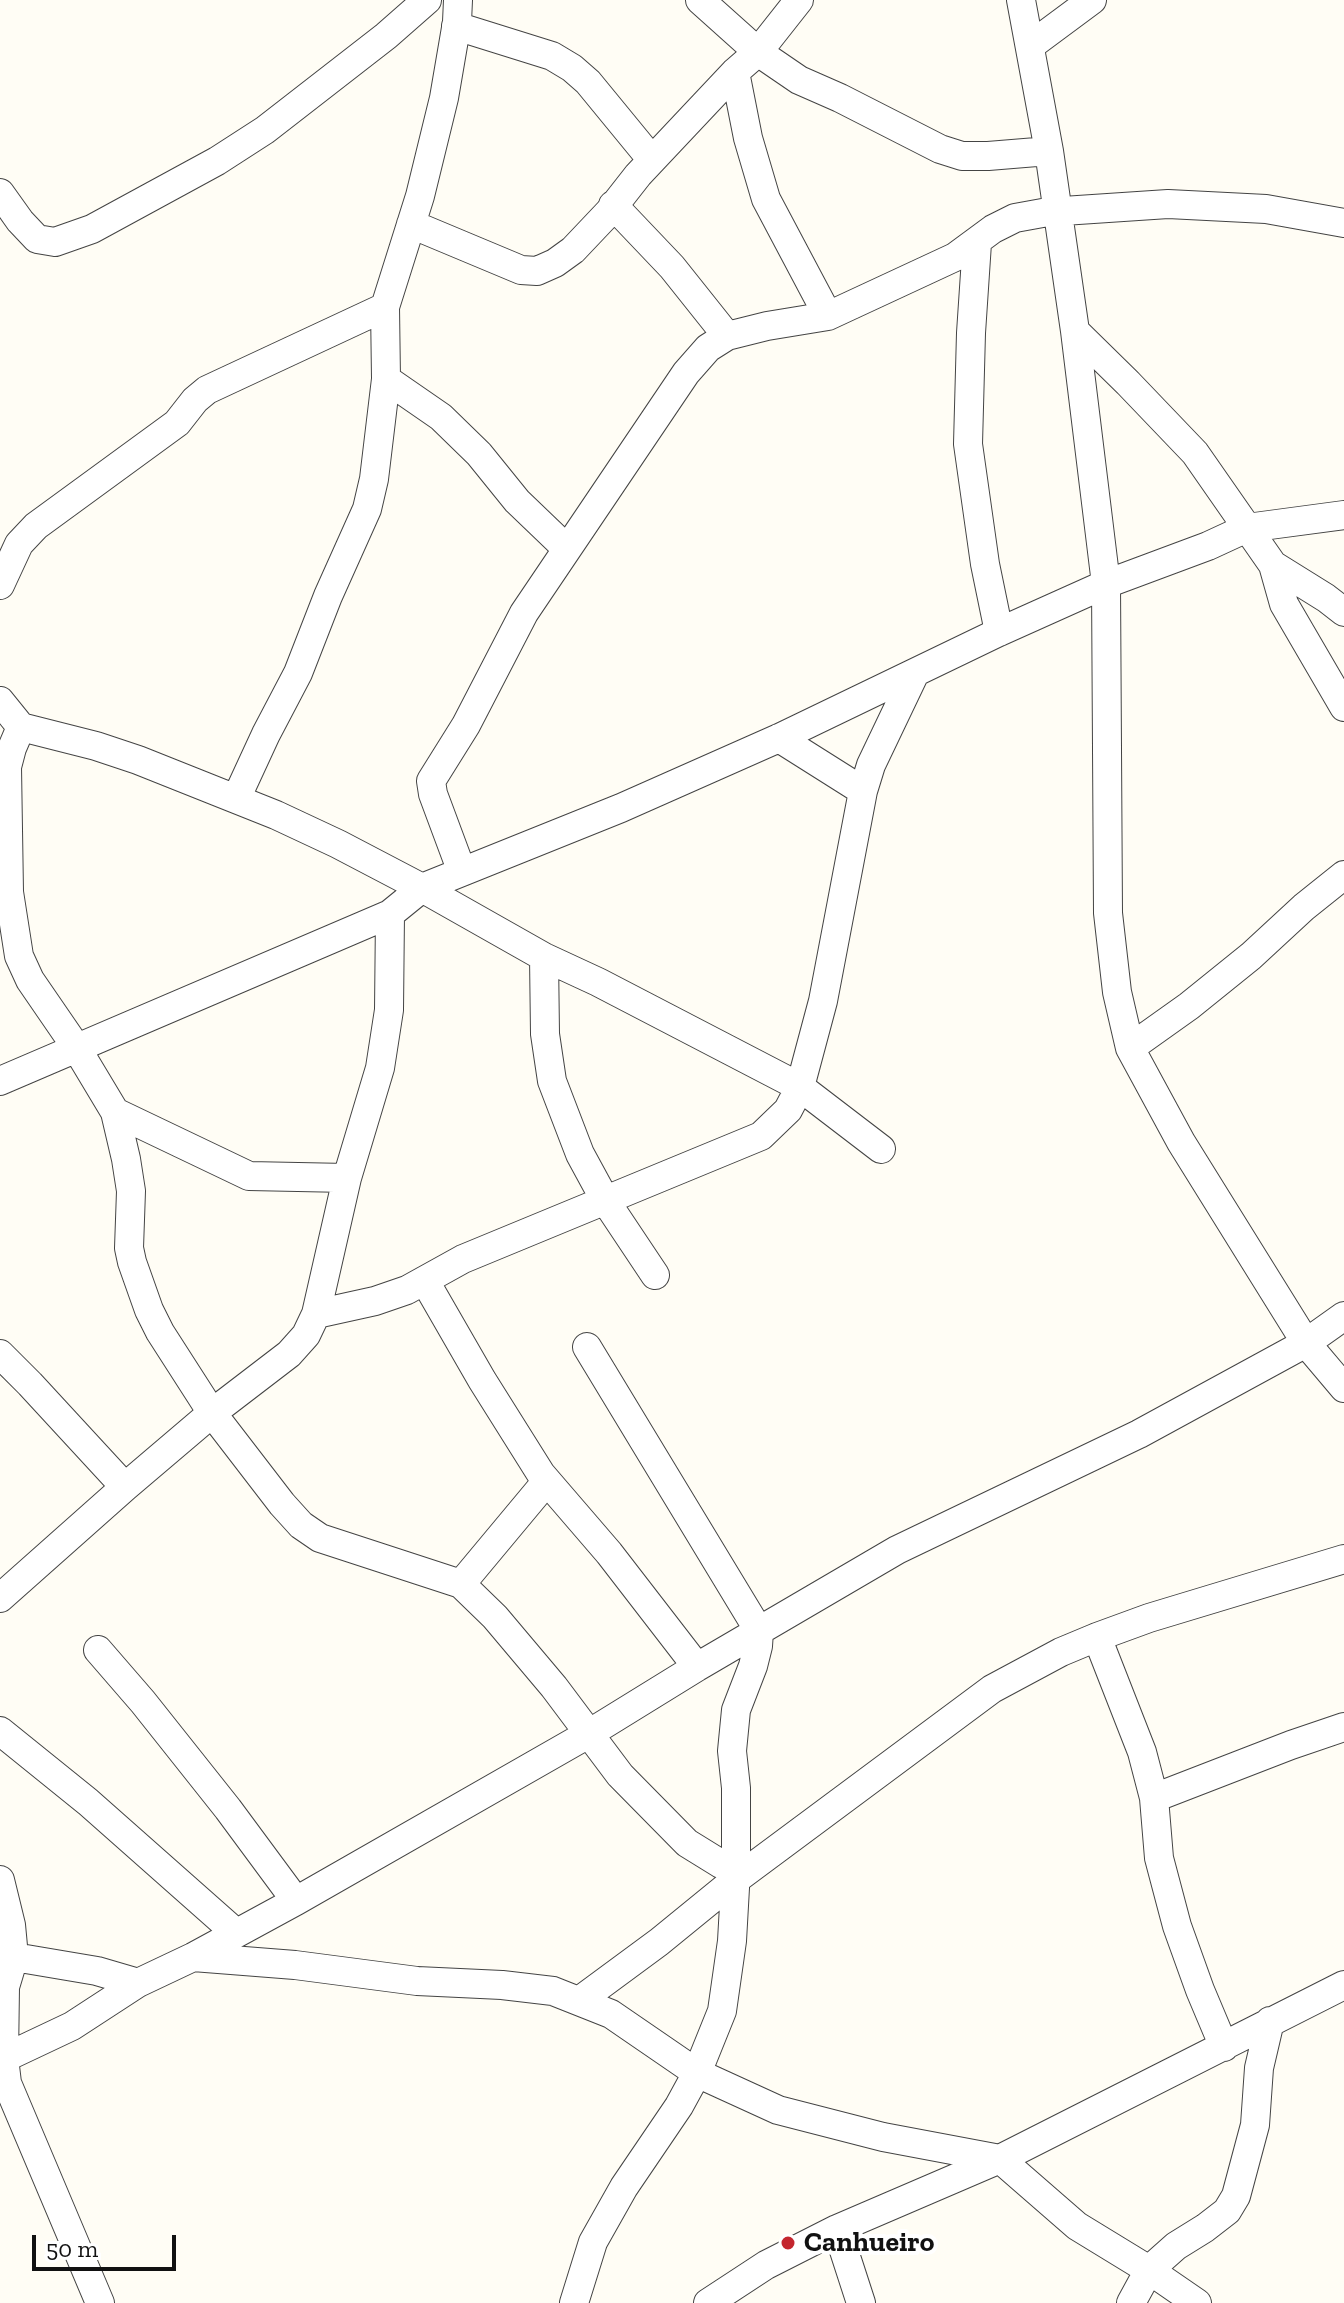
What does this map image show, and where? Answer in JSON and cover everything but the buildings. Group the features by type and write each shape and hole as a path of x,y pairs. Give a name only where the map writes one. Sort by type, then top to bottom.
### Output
{"street":[{"path":"0,193 37,239 55,242 92,229 217,161 265,130 386,36 427,0"},
{"path":"700,0 758,52 799,80 940,149 962,156 1049,151"},
{"path":"411,224 521,270 537,271 555,263 573,250 652,160 735,72 758,52 799,0"},
{"path":"1021,0 1049,151 1106,584 1108,913 1117,992 1130,1048 1181,1142 1306,1343 1344,1388"},
{"path":"1030,46 1092,0"},
{"path":"236,799 298,673 367,509 374,479 386,379 385,307 411,224 444,98 457,13 572,68 588,82 652,160"},
{"path":"735,72 748,138 766,199 828,316"},
{"path":"462,872 431,781 466,725 524,613 686,373 708,348 727,336 828,316 955,257 993,229 1015,218 1056,210 1168,204 1266,209 1344,223"},
{"path":"613,205 672,267 727,336"},
{"path":"977,243 968,444 985,564 999,632"},
{"path":"0,585 19,544 36,526 177,423 207,390 385,307"},
{"path":"1075,331 1195,453 1273,565 1284,604 1344,707"},
{"path":"386,379 441,417 479,454 517,501 567,549"},
{"path":"0,1081 390,914 422,888 621,808 779,738 1106,584 1247,528 1344,515"},
{"path":"1273,565 1344,612"},
{"path":"316,1314 375,1301 425,1281 463,1259 761,1136 788,1110 800,1087 823,1001 863,791 871,765 914,675"},
{"path":"0,701 21,727 138,760 338,844 544,957 800,1087 881,1149"},
{"path":"21,727 7,767 9,892 19,956 30,980 76,1047 115,1112 131,1191 129,1248 149,1310 160,1332 212,1413 301,1525 320,1538 461,1584 495,1617 590,1733 620,1775 687,1843 736,1875"},
{"path":"779,738 863,791"},
{"path":"1130,1048 1189,1006 1344,875"},
{"path":"0,1598 212,1413 289,1354 306,1335 316,1314 347,1178 376,1081 386,1034 390,914"},
{"path":"544,957 545,1034 552,1081 580,1154 605,1200 655,1275"},
{"path":"115,1112 249,1176 347,1178"},
{"path":"425,1281 546,1482 609,1553 697,1667"},
{"path":"2,2059 72,2026 138,1983 296,1901 590,1733 897,1550 1139,1434 1306,1343 1344,1316"},
{"path":"574,2303 593,2242 624,2187 679,2106 697,2073 722,2011 732,1941 736,1875 736,1788 732,1751 736,1710 753,1666 759,1631 587,1347"},
{"path":"0,1354 125,1487"},
{"path":"461,1584 546,1482"},
{"path":"579,2001 659,1942 736,1875 992,1689 1061,1652 1097,1637 1344,1559"},
{"path":"1097,1637 1142,1752 1154,1798 1159,1858 1177,1926 1224,2047"},
{"path":"98,1650 228,1809 296,1901"},
{"path":"1154,1798 1344,1727"},
{"path":"0,1731 88,1802 236,1933"},
{"path":"0,1880 11,1925 2,2059 7,2083 100,2303"},
{"path":"193,1957 295,1965 417,1981 553,1991 611,2014 697,2073 778,2110 883,2137 1000,2159 1077,2226 1197,2303"},
{"path":"7,1958 97,1971 138,1983"},
{"path":"708,2303 766,2265 837,2229 1000,2159 1344,1985"},
{"path":"1131,2303 1149,2270 1176,2246 1227,2211 1236,2196 1255,2125 1259,2068 1270,2021"},
{"path":"837,2229 861,2303"}],"place":[{"name":"Canhueiro","path":"788,2243"}]}
